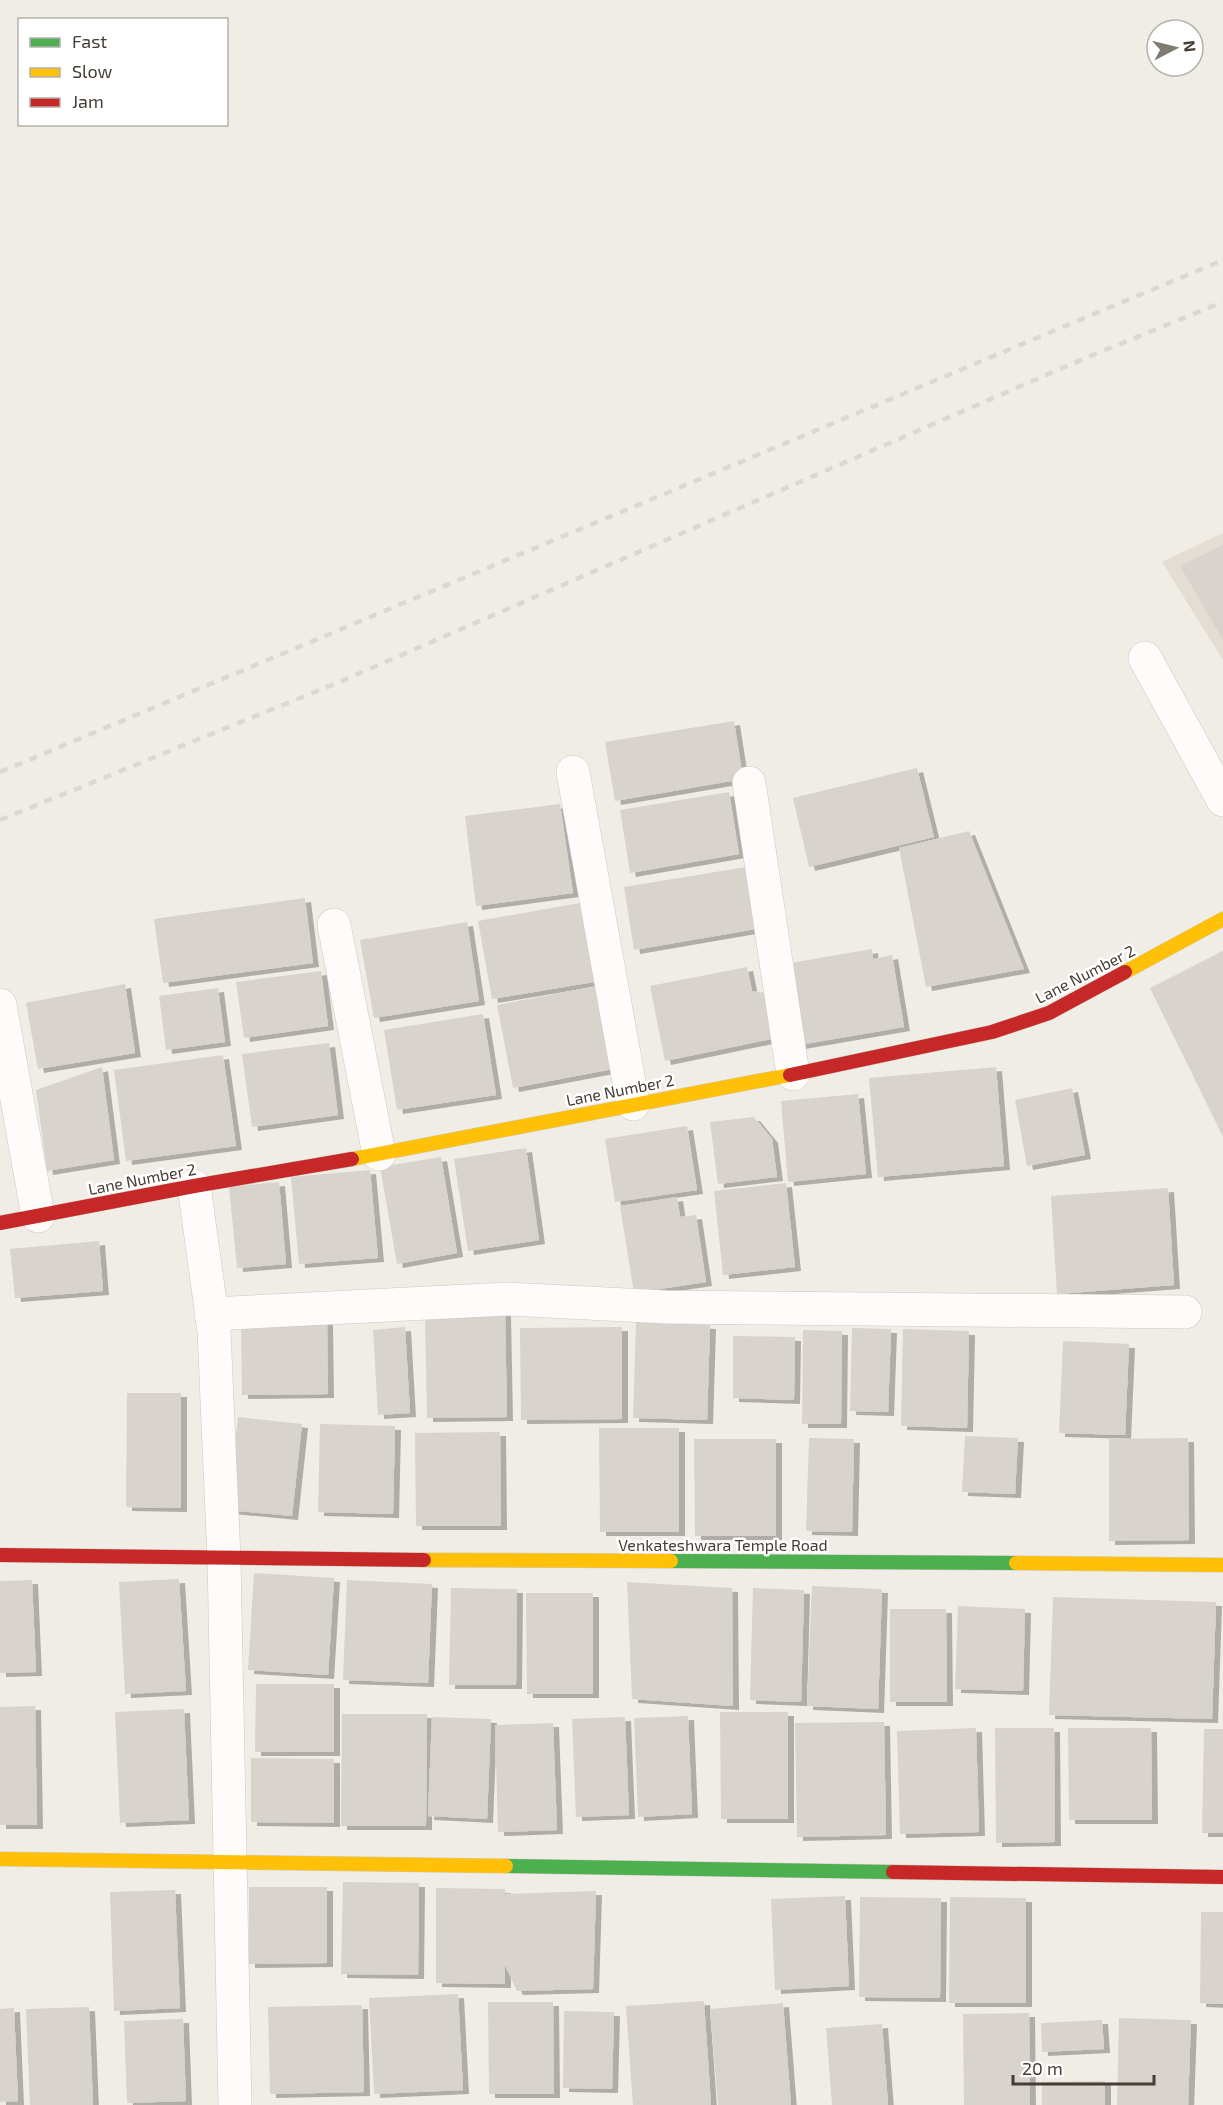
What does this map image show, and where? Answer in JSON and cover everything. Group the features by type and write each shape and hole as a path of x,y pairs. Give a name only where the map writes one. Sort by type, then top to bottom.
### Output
{"street":[{"path":"1145,658 1223,800"},
{"path":"573,772 633,1104"},
{"path":"749,783 793,1074"},
{"name":"Lane Number 2","path":"0,1223 379,1154 793,1074 992,1032 1049,1013 1223,919"},
{"path":"334,925 379,1154"},
{"path":"0,1005 38,1216"},
{"path":"194,1186 214,1331 224,1559 235,2105"},
{"path":"211,1314 507,1299 666,1307 1185,1312"},
{"name":"Venkateshwara Temple Road","path":"0,1555 224,1559 1040,1562 1223,1565"},
{"path":"0,1859 1223,1877"}],"shaded area":[{"path":"1223,533 1223,660 1162,562"}],"building":[{"path":"1223,545 1223,640 1180,566"},
{"path":"734,721 743,779 615,801 605,742"},
{"path":"917,768 934,837 809,867 793,798"},
{"path":"729,792 739,854 630,873 620,810"},
{"path":"560,804 573,893 476,906 465,816"},
{"path":"969,831 1024,969 926,987 899,848"},
{"path":"746,867 756,929 634,950 624,887"},
{"path":"305,898 313,963 163,983 154,919"},
{"path":"580,903 594,982 492,999 478,921"},
{"path":"467,922 479,1001 374,1018 360,940"},
{"path":"872,949 873,959 892,955 904,1027 799,1045 785,964"},
{"path":"1223,951 1223,1137 1150,988"},
{"path":"747,967 752,991 772,994 781,1037 665,1061 650,986"},
{"path":"321,971 328,1026 244,1038 236,982"},
{"path":"125,984 135,1053 38,1069 26,1003"},
{"path":"597,986 613,1069 513,1088 497,1005"},
{"path":"218,988 225,1042 166,1050 159,996"},
{"path":"483,1014 496,1095 397,1110 384,1030"},
{"path":"329,1043 338,1115 252,1127 242,1054"},
{"path":"223,1055 236,1146 126,1161 114,1070"},
{"path":"102,1067 114,1160 47,1171 36,1090"},
{"path":"996,1067 1004,1166 878,1177 869,1078"},
{"path":"1072,1088 1085,1155 1027,1166 1015,1100"},
{"path":"858,1094 866,1174 788,1182 781,1101"},
{"path":"754,1117 772,1139 777,1177 718,1184 710,1122"},
{"path":"687,1126 697,1190 615,1202 605,1139"},
{"path":"526,1148 539,1240 468,1251 454,1159"},
{"path":"441,1157 457,1253 397,1264 380,1167"},
{"path":"370,1170 378,1258 299,1264 291,1177"},
{"path":"279,1182 286,1264 237,1268 229,1187"},
{"path":"786,1183 795,1267 723,1275 714,1191"},
{"path":"1168,1188 1174,1285 1057,1294 1051,1196"},
{"path":"677,1197 680,1217 696,1215 706,1282 634,1293 620,1206"},
{"path":"99,1241 103,1291 15,1298 10,1249"},
{"path":"505,1312 507,1417 427,1418 425,1313"},
{"path":"327,1321 328,1394 242,1395 241,1322"},
{"path":"636,1322 710,1325 707,1420 633,1418"},
{"path":"405,1327 410,1413 378,1415 373,1330"},
{"path":"622,1327 622,1419 521,1420 520,1328"},
{"path":"852,1328 891,1329 888,1412 850,1411"},
{"path":"903,1329 969,1331 967,1428 901,1426"},
{"path":"803,1330 842,1331 841,1424 802,1424"},
{"path":"733,1336 795,1337 794,1400 733,1398"},
{"path":"1063,1341 1129,1344 1125,1435 1059,1433"},
{"path":"127,1393 181,1393 181,1508 126,1507"},
{"path":"238,1417 302,1424 292,1516 228,1510"},
{"path":"320,1424 395,1426 393,1514 318,1512"},
{"path":"599,1428 679,1428 679,1532 600,1532"},
{"path":"500,1432 501,1526 416,1526 415,1433"},
{"path":"965,1436 1018,1438 1015,1494 962,1492"},
{"path":"809,1438 854,1439 852,1532 806,1531"},
{"path":"1188,1438 1189,1540 1109,1541 1109,1439"},
{"path":"694,1439 776,1439 776,1536 695,1536"},
{"path":"254,1573 334,1578 328,1675 248,1670"},
{"path":"179,1579 186,1691 125,1694 119,1582"},
{"path":"32,1580 36,1672 0,1673 0,1581"},
{"path":"347,1580 432,1584 428,1683 343,1680"},
{"path":"627,1582 732,1588 733,1706 632,1699"},
{"path":"812,1586 882,1589 878,1709 807,1706"},
{"path":"451,1588 517,1589 516,1685 449,1685"},
{"path":"753,1588 804,1590 801,1702 750,1700"},
{"path":"526,1593 593,1593 593,1694 527,1694"},
{"path":"1053,1597 1216,1602 1212,1719 1049,1715"},
{"path":"958,1606 1025,1609 1023,1691 955,1689"},
{"path":"890,1609 946,1609 947,1702 890,1702"},
{"path":"256,1684 334,1684 334,1752 255,1752"},
{"path":"35,1706 37,1825 0,1825 0,1707"},
{"path":"184,1709 189,1820 120,1823 115,1712"},
{"path":"720,1712 788,1712 788,1819 721,1819"},
{"path":"342,1714 427,1714 426,1826 341,1826"},
{"path":"688,1716 692,1814 638,1817 634,1718"},
{"path":"432,1717 491,1719 487,1819 428,1816"},
{"path":"625,1717 629,1815 576,1817 572,1719"},
{"path":"884,1722 886,1835 797,1837 795,1723"},
{"path":"553,1723 557,1830 498,1832 495,1725"},
{"path":"976,1728 979,1832 900,1834 897,1731"},
{"path":"995,1728 1054,1728 1055,1842 996,1843"},
{"path":"1068,1728 1151,1728 1152,1820 1069,1820"},
{"path":"1204,1729 1223,1729 1223,1833 1202,1833"},
{"path":"251,1758 334,1759 334,1823 251,1822"},
{"path":"343,1882 419,1883 418,1975 341,1974"},
{"path":"249,1887 327,1887 327,1963 249,1964"},
{"path":"436,1888 505,1889 505,1894 596,1891 593,1989 517,1991 505,1965 505,1984 436,1983"},
{"path":"175,1890 180,2008 114,2011 110,1892"},
{"path":"845,1896 849,1986 775,1990 771,1899"},
{"path":"860,1897 941,1898 940,1998 859,1997"},
{"path":"950,1897 1026,1898 1026,2003 949,2003"},
{"path":"1201,1912 1223,1912 1223,2004 1200,2003"},
{"path":"458,1994 463,2090 374,2094 369,1998"},
{"path":"704,2001 711,2105 633,2105 626,2006"},
{"path":"488,2002 553,2002 554,2094 489,2094"},
{"path":"783,2003 791,2105 718,2105 710,2009"},
{"path":"362,2005 364,2092 270,2094 268,2007"},
{"path":"89,2007 93,2105 30,2105 26,2009"},
{"path":"14,2008 18,2101 0,2102 0,2009"},
{"path":"564,2011 614,2012 612,2089 563,2088"},
{"path":"1029,2013 1030,2105 964,2105 963,2014"},
{"path":"1119,2018 1191,2020 1188,2105 1117,2105"},
{"path":"183,2019 186,2101 127,2103 124,2021"},
{"path":"1102,2020 1104,2049 1042,2052 1041,2023"},
{"path":"882,2024 888,2105 832,2105 826,2028"},
{"path":"1105,2081 1105,2105 1042,2105 1042,2082"}],"railway":[{"path":"0,772 1223,260"},
{"path":"0,820 337,683 1083,359 1223,302"}],"traffic: fast":[{"path":"671,1561 1016,1563"},
{"path":"506,1866 893,1872"}],"traffic: slow":[{"path":"1125,972 1223,919"},
{"path":"352,1159 790,1075"},
{"path":"424,1560 671,1561"},
{"path":"1016,1563 1223,1565"},
{"path":"0,1859 506,1866"}],"traffic: jam":[{"path":"790,1075 992,1032 1049,1013 1125,972"},
{"path":"0,1223 352,1159"},
{"path":"0,1555 424,1560"},
{"path":"893,1872 1223,1877"}]}
